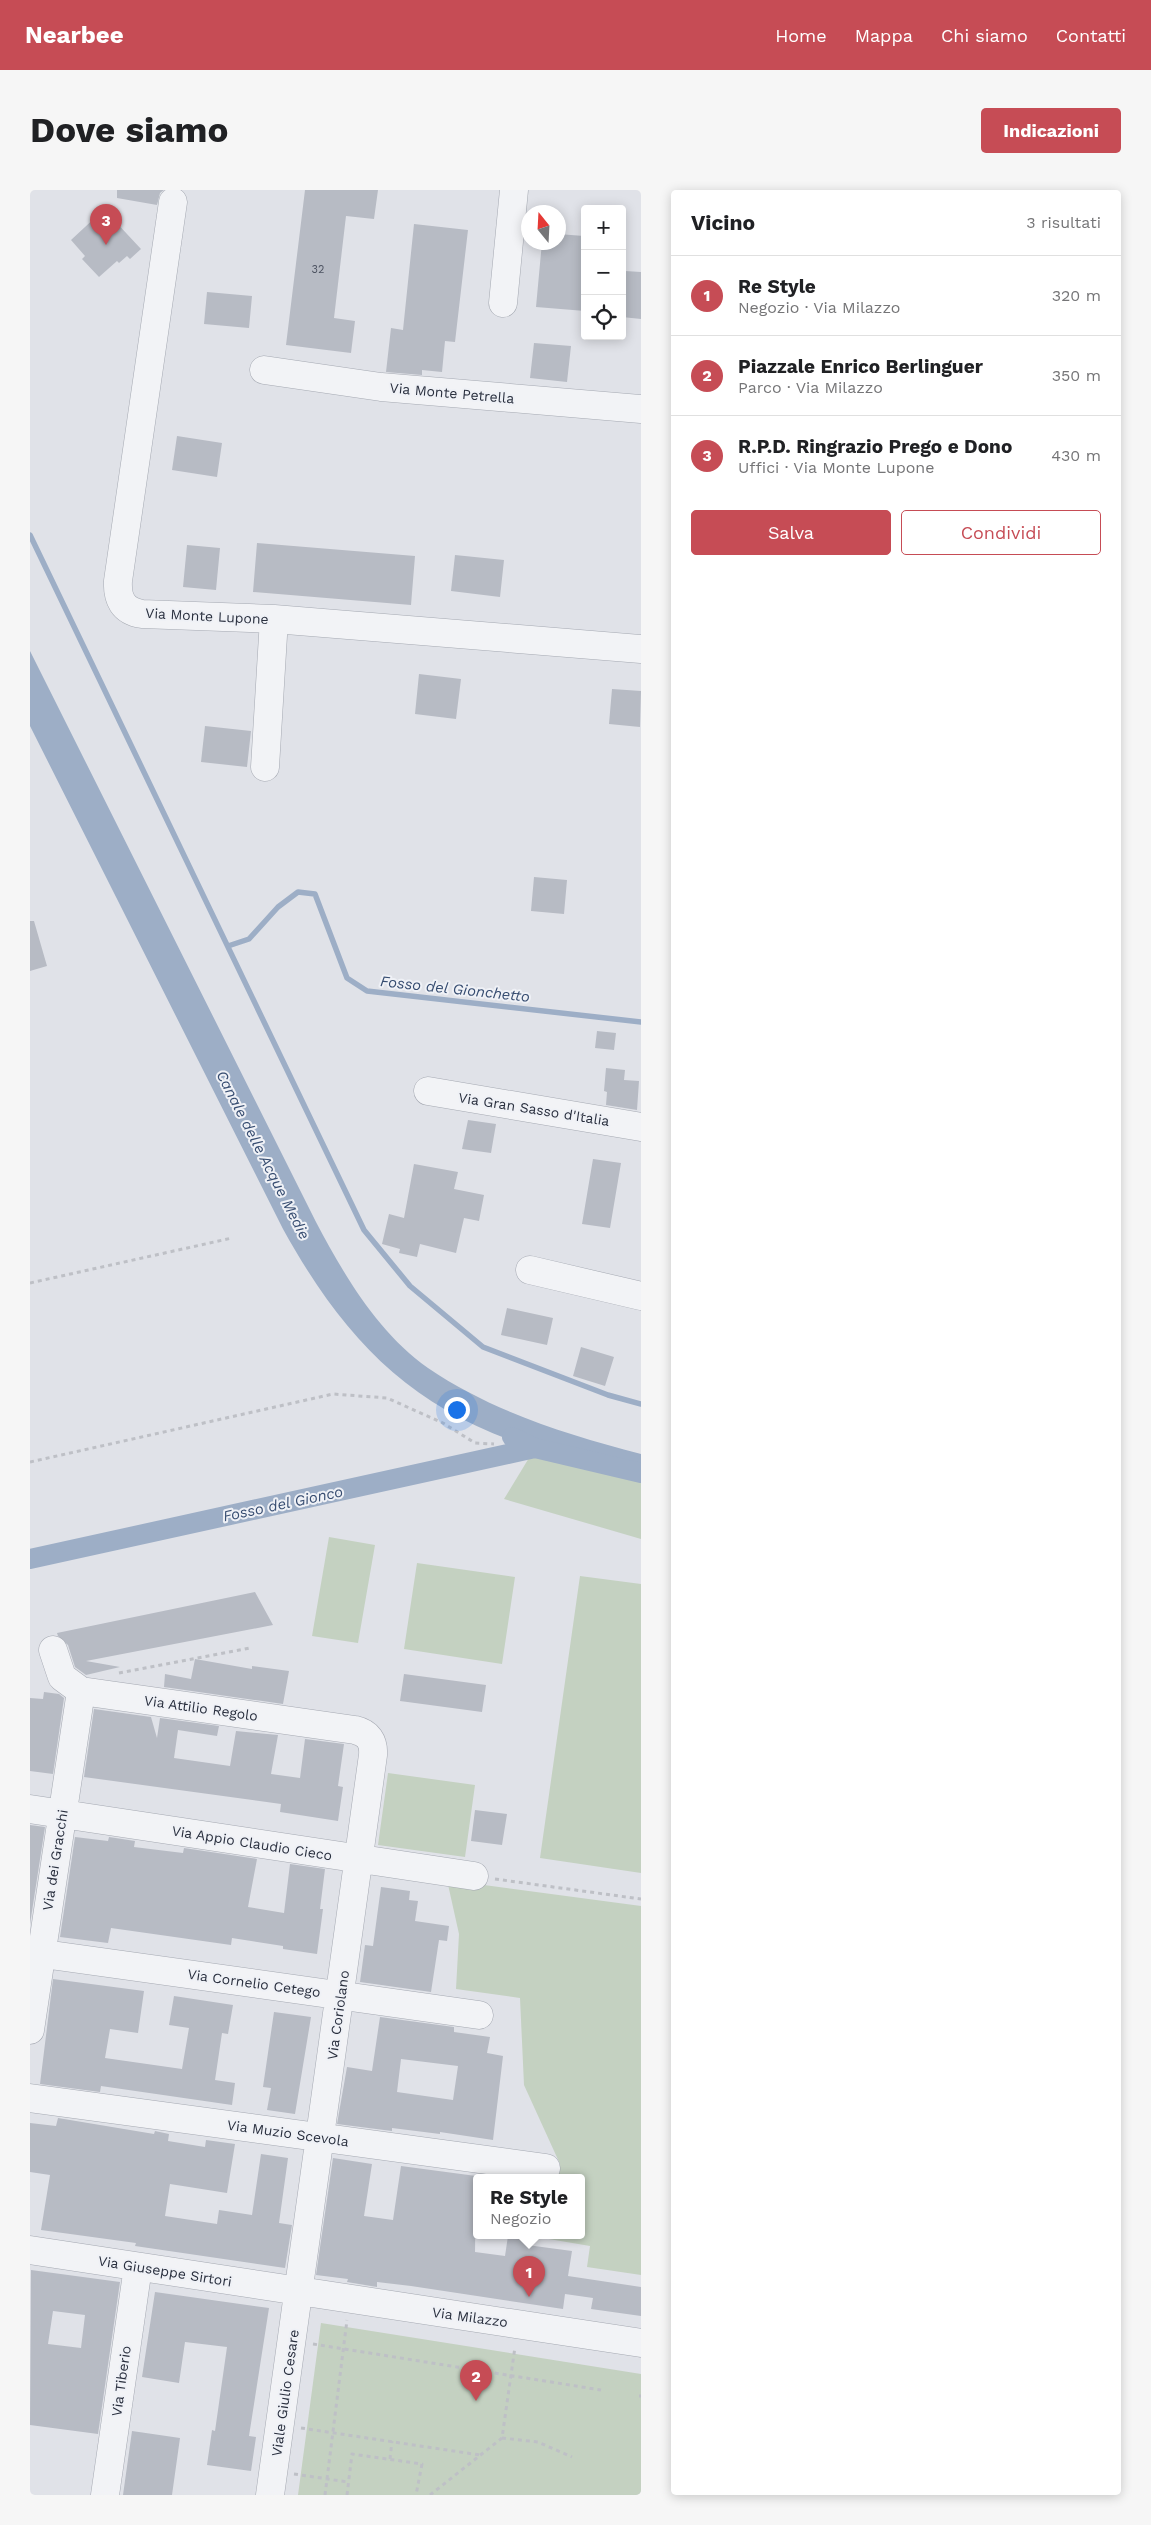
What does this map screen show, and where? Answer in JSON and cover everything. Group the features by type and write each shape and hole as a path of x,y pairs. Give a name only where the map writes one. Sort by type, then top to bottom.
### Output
{"street":[{"path":"503,303 514,190"},
{"name":"Via Monte Lupone","path":"173,202 118,595 127,608 142,614 274,619 641,648"},
{"name":"Via Monte Petrella","path":"264,370 381,387 641,409"},
{"path":"265,768 274,619"},
{"name":"Via Gran Sasso d'Italia","path":"428,1091 641,1127"},
{"path":"530,1270 641,1296"},
{"path":"53,1650 62,1677 81,1691"},
{"name":"Via Attilio Regolo","path":"81,1691 355,1730 370,1738"},
{"name":"Via dei Gracchi","path":"30,2030 36,1953 62,1814 81,1691"},
{"name":"Via Coriolano","path":"299,2292 373,1755 370,1738"},
{"name":"Via Appio Claudio Cieco","path":"30,1809 474,1876"},
{"name":"Via Cornelio Cetego","path":"36,1953 479,2015"},
{"name":"Via Muzio Scevola","path":"30,2098 546,2168"},
{"name":"Via Giuseppe Sirtori","path":"30,2250 299,2292"},
{"name":"Via Tiberio","path":"105,2495 138,2267"},
{"name":"Via Milazzo","path":"299,2292 641,2342"},
{"name":"Viale Giulio Cesare","path":"272,2483 299,2292"}],"path":[{"path":"30,1283 232,1238"},
{"path":"30,1462 332,1394 387,1398 443,1422 475,1443 494,1444"},
{"path":"113,1674 250,1648"},
{"path":"474,1876 641,1899"},
{"path":"324,2495 350,2299"},
{"path":"502,2438 518,2324"},
{"path":"292,2340 601,2390"},
{"path":"280,2425 480,2455"},
{"path":"430,2495 502,2438 538,2442 572,2458"},
{"path":"390,2459 392,2441"},
{"path":"347,2495 352,2454 422,2464 416,2495"},
{"path":"272,2483 327,2479 348,2482"}],"green space":[{"path":"535,1448 641,1473 641,1539 504,1499"},
{"path":"329,1537 375,1545 358,1643 312,1636"},
{"path":"417,1563 515,1577 502,1664 404,1649"},
{"path":"580,1576 641,1584 641,1873 540,1858"},
{"path":"388,1773 475,1785 465,1857 378,1845"},
{"path":"447,1880 641,1906 641,2275 587,2267 590,2246 549,2239 585,2239 585,2174 557,2174 560,2164 524,2085 520,1998 456,1989 459,1934"},
{"path":"321,2323 641,2374 641,2495 298,2495"}],"water":[{"path":"30,651 316,1222 338,1262 364,1302 393,1338 410,1354 453,1384 531,1420 558,1430 641,1454 641,1473 534,1448 490,1432 451,1413 417,1391 385,1366 357,1337 331,1304 306,1268 283,1229 30,726"}],"building":[{"path":"117,190 164,190 160,193 157,205 117,198"},
{"path":"305,190 378,190 374,219 346,216 334,318 355,321 351,353 286,345"},
{"path":"99,214 111,226 113,219 141,249 130,259 127,256 119,263 117,261 99,277 82,259 85,256 71,240"},
{"path":"414,224 468,230 455,342 445,341 442,372 422,370 422,375 386,372 391,328 403,330"},
{"path":"566,235 581,236 581,311 536,307 541,250 566,250"},
{"path":"626,271 641,272 641,319 626,317"},
{"path":"207,292 252,296 249,328 204,324"},
{"path":"534,343 571,346 567,382 530,378"},
{"path":"177,436 222,443 217,477 172,470"},
{"path":"257,543 415,556 411,605 253,592"},
{"path":"187,545 220,548 216,590 183,587"},
{"path":"455,555 504,560 500,597 451,591"},
{"path":"419,674 461,679 456,719 415,714"},
{"path":"612,689 641,691 640,727 609,724"},
{"path":"205,726 251,731 247,767 201,762"},
{"path":"534,877 567,880 564,914 531,911"},
{"path":"30,921 34,921 47,966 30,971"},
{"path":"597,1031 616,1033 614,1050 595,1048"},
{"path":"606,1068 625,1070 624,1080 639,1081 637,1110 606,1105 607,1092 604,1091"},
{"path":"468,1120 496,1124 491,1153 462,1149"},
{"path":"593,1159 621,1163 610,1228 582,1224"},
{"path":"414,1164 458,1172 454,1189 484,1195 479,1221 464,1218 456,1253 420,1244 417,1257 399,1253 400,1249 382,1244 389,1214 404,1218"},
{"path":"507,1308 553,1318 547,1345 501,1335"},
{"path":"581,1347 614,1357 605,1386 573,1376"},
{"path":"255,1592 273,1625 86,1661 120,1667 86,1675 75,1667 68,1645 57,1633"},
{"path":"195,1659 252,1669 252,1666 289,1671 283,1704 164,1687 165,1674 191,1679"},
{"path":"404,1674 486,1685 482,1712 400,1701"},
{"path":"44,1692 59,1694 64,1698 53,1774 30,1771 30,1698 43,1699"},
{"path":"94,1709 151,1717 157,1738 160,1718 219,1726 217,1736 178,1730 174,1758 230,1766 236,1731 278,1735 271,1774 300,1778 305,1739 344,1744 338,1786 343,1787 338,1821 280,1812 281,1804 84,1777"},
{"path":"475,1810 507,1814 502,1845 471,1841"},
{"path":"30,1825 45,1827 30,1924"},
{"path":"75,1837 108,1841 109,1837 135,1841 134,1847 183,1853 184,1848 257,1859 248,1907 284,1913 290,1864 325,1869 320,1909 323,1909 317,1954 283,1949 283,1946 232,1938 231,1945 111,1928 108,1943 60,1937"},
{"path":"381,1887 410,1891 409,1900 418,1901 415,1921 449,1926 447,1941 439,1940 431,1992 360,1982 365,1945 373,1946"},
{"path":"53,1979 144,1991 138,2033 110,2029 105,2058 182,2069 189,2028 169,2025 174,1996 233,2005 228,2034 222,2033 215,2080 235,2083 232,2105 101,2086 100,2092 40,2084"},
{"path":"274,2012 311,2017 295,2114 267,2110 271,2088 263,2087"},
{"path":"380,2017 454,2027 454,2032 490,2037 487,2053 503,2056 493,2140 440,2132 440,2134 392,2128 392,2131 337,2124 347,2067 372,2071","holes":["401,2059 458,2066 453,2100 397,2092"]},
{"path":"58,2118 154,2134 155,2131 169,2134 168,2141 205,2147 206,2140 235,2144 227,2193 170,2184 165,2216 217,2224 219,2210 252,2215 261,2154 288,2158 279,2223 292,2225 285,2268 135,2246 136,2243 41,2230 50,2175 30,2172 30,2123 56,2126"},
{"path":"333,2158 372,2164 364,2216 393,2220 401,2166 473,2176 473,2239 475,2239 475,2252 505,2256 508,2239 528,2239 527,2245 572,2251 568,2276 641,2287 641,2316 591,2309 593,2298 565,2294 563,2309 377,2282 377,2287 347,2282 348,2279 316,2275"},
{"path":"31,2270 120,2282 98,2434 30,2425","holes":["53,2311 85,2315 81,2348 48,2344"]},
{"path":"155,2292 269,2308 249,2436 256,2437 251,2471 207,2465 212,2430 215,2431 227,2347 185,2342 179,2383 142,2377"},
{"path":"132,2431 180,2438 172,2495 123,2495"}],"waterway":[{"path":"30,535 364,1230 410,1286 483,1347 608,1395 641,1404"},
{"name":"Fosso del Gionchetto","path":"228,946 249,939 278,907 298,892 315,894 347,978 367,991 641,1022"},
{"name":"Canale delle Acque Medie","path":"512,1437 535,1448 641,1473"},
{"name":"Fosso del Gionco","path":"30,1559 535,1448"}],"place":[{"name":"R.P.D. Ringrazio Prego e Dono","path":"106,245"},
{"name":"Re Style","path":"529,2297"},
{"name":"Piazzale Enrico Berlinguer","path":"476,2401"}]}
